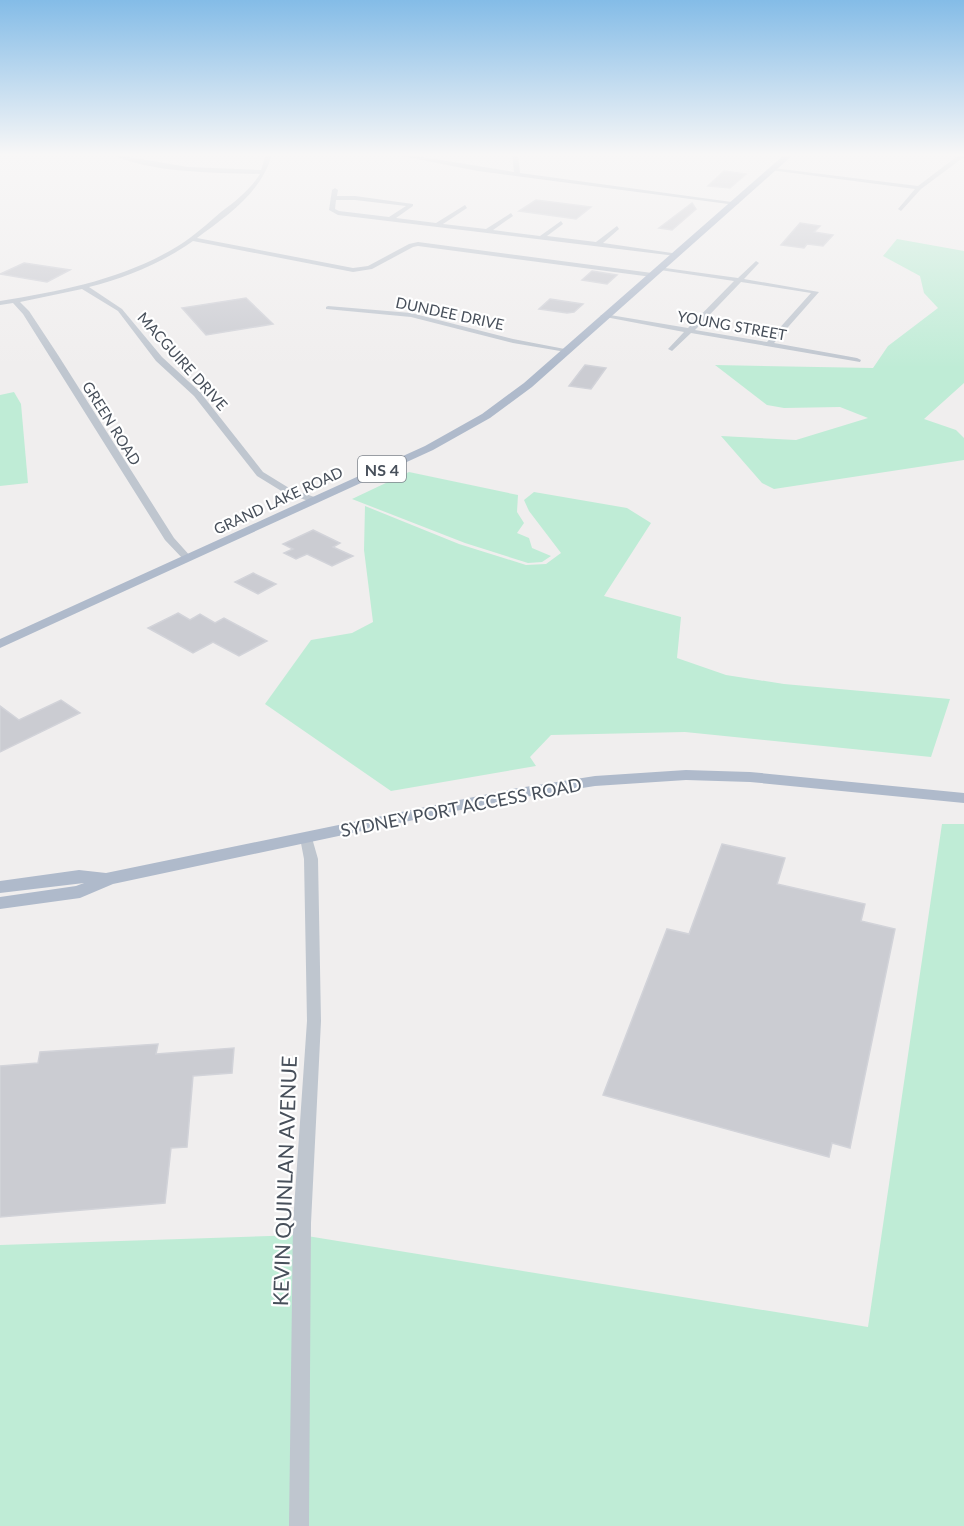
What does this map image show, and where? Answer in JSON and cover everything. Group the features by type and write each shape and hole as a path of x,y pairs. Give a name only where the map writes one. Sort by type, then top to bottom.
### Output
{"main road":[{"name":"GRAND LAKE ROAD","path":"0,644 464,430 503,405 711,225"},
{"name":"SYDNEY PORT ACCESS ROAD","path":"0,903 80,892 105,879 538,789 624,778 686,775 750,777 964,798"},
{"name":"SYDNEY PORT ACCESS ROAD","path":"0,887 79,876 105,879"}],"street":[{"path":"0,303 82,286 143,266 192,239 208,225"},
{"path":"439,225 676,254"},
{"path":"487,231 496,225"},
{"path":"542,237 558,225"},
{"path":"598,244 616,228"},
{"path":"192,239 351,269 370,267 411,245 418,244 459,251 739,280 816,292 769,345"},
{"path":"672,349 756,263"},
{"name":"MACGUIRE DRIVE","path":"82,286 118,308 159,358 197,394 260,474 286,490 314,500"},
{"name":"GREEN ROAD","path":"15,301 26,313 54,355 170,540 187,558"},
{"name":"DUNDEE DRIVE","path":"328,308 411,315 509,340 566,350"},
{"name":"YOUNG STREET","path":"604,316 857,360"},
{"name":"KEVIN QUINLAN AVENUE","path":"299,1526 302,1223 314,1021 312,859 306,838"}],"green space":[{"path":"897,239 964,251 964,383 924,419 956,430 964,438 964,460 774,489 762,483 721,436 796,440 868,418 840,407 784,408 767,405 715,365 873,368 888,346 938,308 924,293 920,276 883,256"},
{"path":"14,392 21,404 28,483 0,486 0,395"},
{"path":"409,472 518,495 517,512 524,523 517,533 529,538 532,548 551,556 542,562 528,563 465,543 352,499"},
{"path":"534,492 627,508 651,523 604,596 681,617 677,658 726,675 784,684 950,699 931,757 685,732 551,735 530,757 536,766 391,791 265,704 311,640 352,633 373,622 364,550 365,506 459,544 526,565 546,564 561,553 529,511 524,500"},
{"path":"942,824 964,824 964,1526 0,1526 0,1245 301,1235 868,1327"}],"building":[{"path":"663,225 677,225 672,230 659,228"},
{"path":"798,225 820,226 814,232 833,235 823,246 807,244 804,248 781,245"},
{"path":"24,263 70,270 47,282 0,274"},
{"path":"592,271 617,275 607,284 582,280"},
{"path":"246,298 273,324 206,335 182,308"},
{"path":"550,299 583,304 574,312 567,313 539,309"},
{"path":"585,365 606,368 591,389 569,386"},
{"path":"313,530 340,543 333,547 353,556 332,566 307,554 296,559 284,553 293,549 283,544"},
{"path":"253,573 276,584 258,594 235,582"},
{"path":"178,613 190,620 200,614 215,623 224,618 267,641 239,656 213,642 193,653 148,628"},
{"path":"61,700 80,713 0,752 0,706 19,720"},
{"path":"722,844 785,858 777,884 865,904 861,921 895,929 850,1148 832,1143 829,1157 603,1095 667,929 689,934"},
{"path":"158,1044 156,1054 234,1048 232,1073 193,1076 187,1147 171,1148 165,1203 0,1217 0,1066 38,1063 40,1052"}]}
